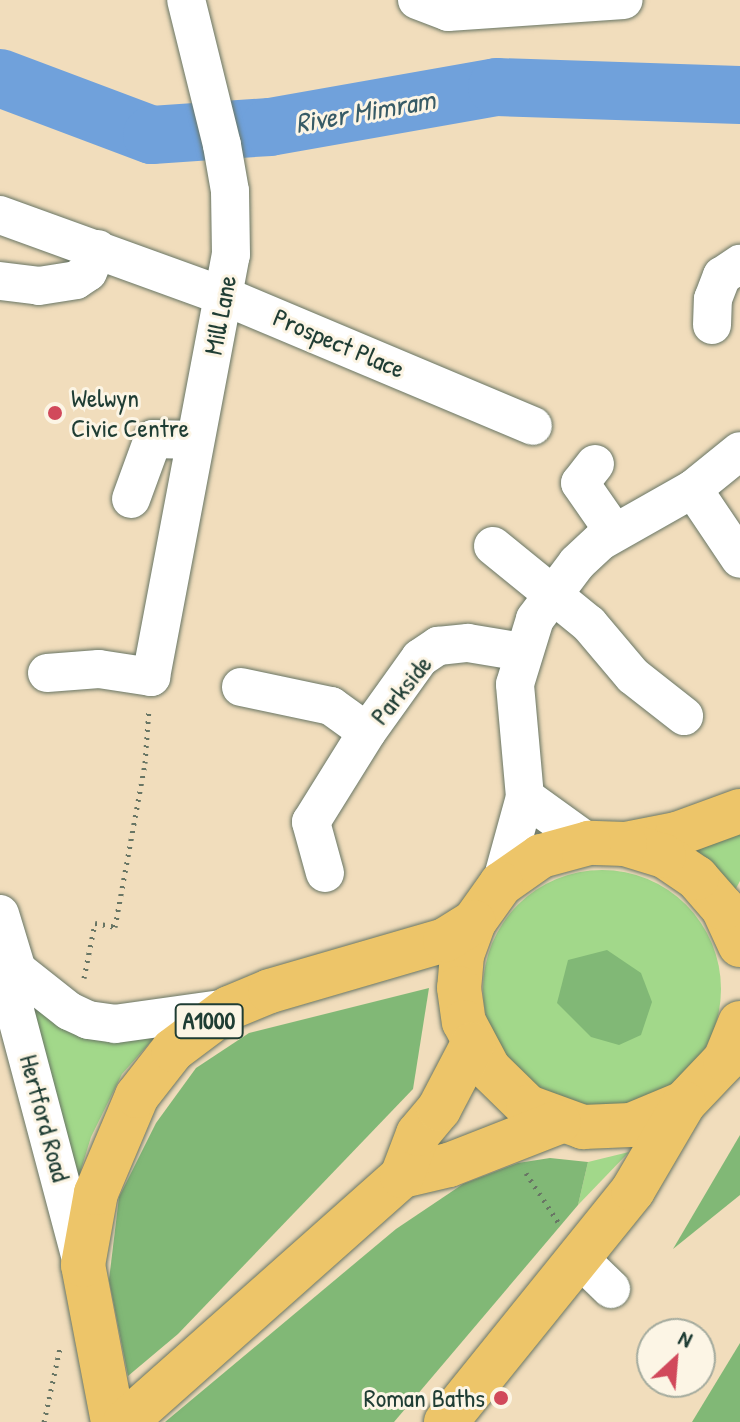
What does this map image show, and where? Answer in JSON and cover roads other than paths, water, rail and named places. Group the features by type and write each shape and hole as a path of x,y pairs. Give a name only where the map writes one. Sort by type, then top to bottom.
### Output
{"main road":[{"path":"684,1103 631,1125 605,1128 559,1122 528,1107 508,1089 473,1044 459,988 462,955 474,922 501,884 541,856 677,834 740,811"},
{"path":"607,843 664,856 697,878 723,908 740,945"},
{"name":"A1000","path":"113,1422 83,1265 96,1193 137,1096 173,1050 229,1008 270,991 445,940 474,922"},
{"path":"446,1422 569,1241 633,1190 684,1103 725,1060 740,1023"},
{"path":"140,1408 402,1176 418,1134 439,1109 473,1044"},
{"path":"402,1176 449,1165 559,1122"}],"street":[{"name":"Mill Lane","path":"47,673 99,669 151,677 231,255 230,191 218,128 186,0"},
{"path":"417,0 448,12 624,0"},
{"name":"Prospect Place","path":"0,215 224,296 533,426"},
{"path":"0,281 39,286 76,280 88,272 98,249"},
{"path":"712,325 713,299 722,276 740,264"},
{"path":"131,499 153,439 195,440"},
{"path":"501,884 525,797 515,714 522,652 550,596 577,563 614,532 693,489 740,451"},
{"path":"595,464 580,483 614,532"},
{"path":"693,489 740,559"},
{"path":"493,546 550,596 589,624 633,676 684,716"},
{"name":"Parkside","path":"241,687 331,706 367,732 420,658 438,646 459,643 522,652"},
{"path":"325,873 311,822 367,732"},
{"path":"525,797 607,843"},
{"name":"Hertford Road","path":"0,914 17,970 15,1011 83,1265"},
{"path":"17,970 69,1011 115,1024 229,1008"},
{"path":"569,1241 611,1289"}],"waterway":[{"name":"River Mimram","path":"0,78 152,135 270,127 497,87 740,95"}],"place":[{"name":"Welwyn Civic Centre","path":"55,413"},
{"name":"Roman Baths","path":"501,1398"}]}
